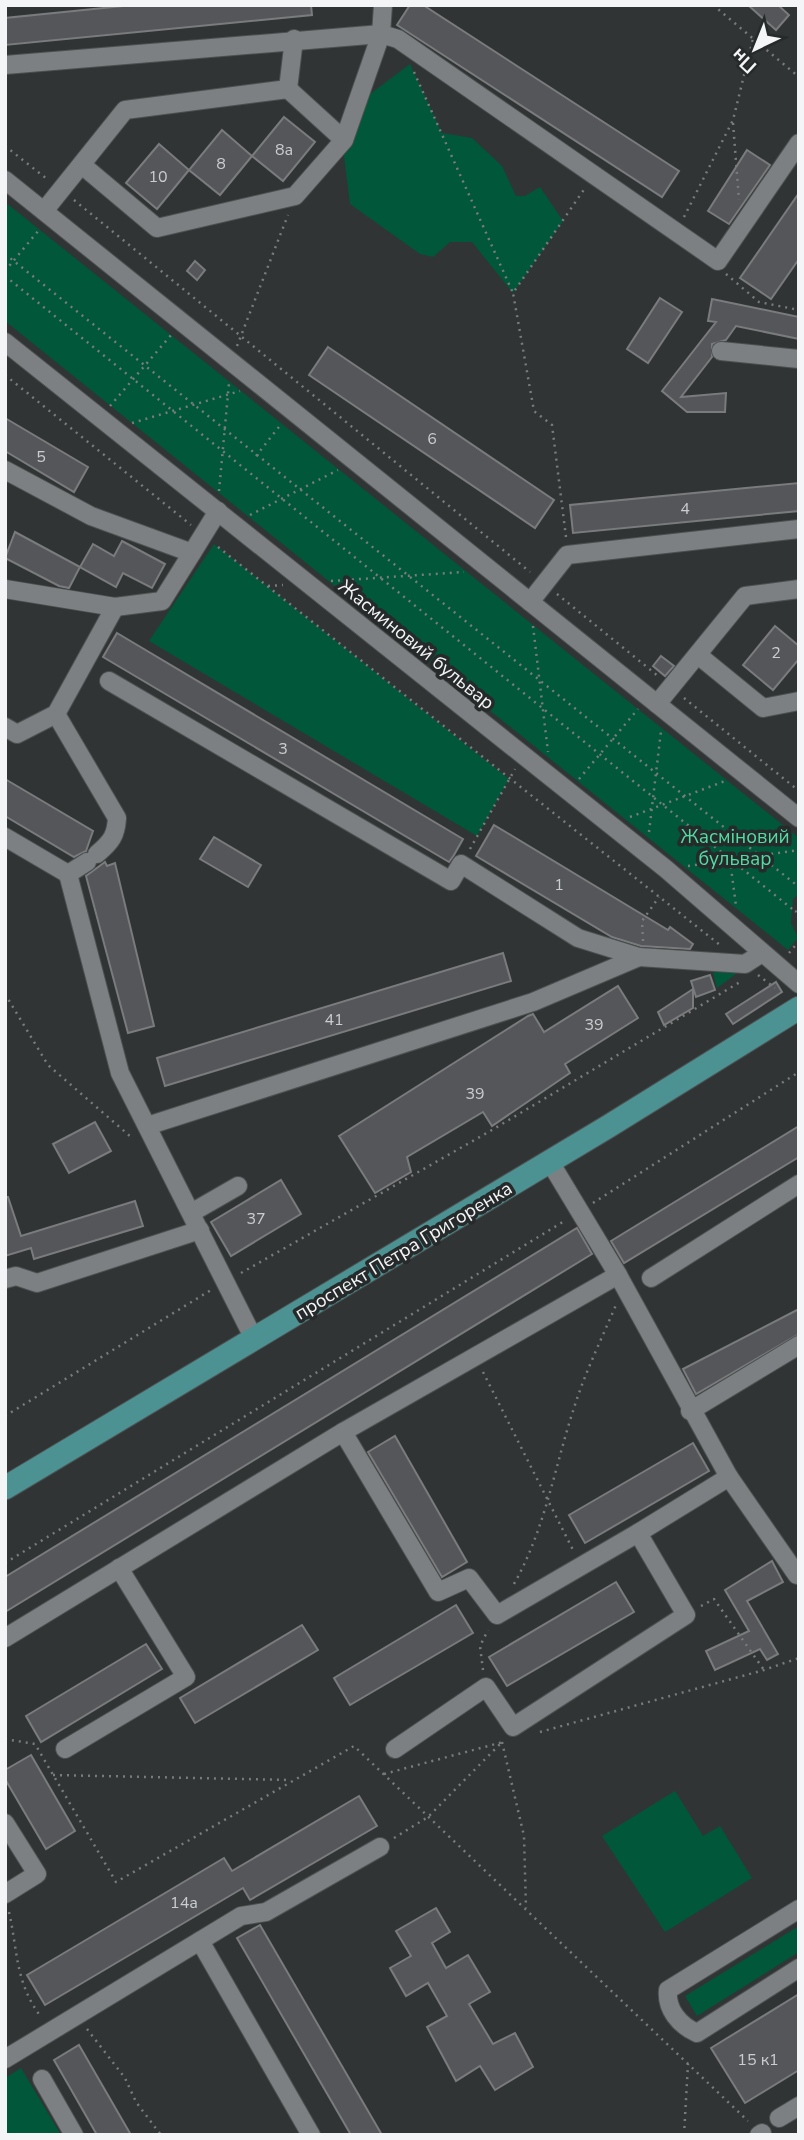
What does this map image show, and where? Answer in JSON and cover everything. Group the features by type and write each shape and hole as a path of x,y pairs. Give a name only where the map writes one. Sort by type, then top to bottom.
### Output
{"main road":[{"name":"проспект Петра Григоренка","path":"5,1488 550,1162 603,1121 799,1008"}],"street":[{"path":"82,165 157,228 295,195 344,140 390,36 383,5"},
{"path":"5,65 294,39 390,36 718,261 799,143"},
{"path":"288,89 294,39"},
{"path":"47,214 61,190 125,110 288,89 344,140"},
{"path":"5,180 799,818"},
{"name":"Жасминовий бульвар","path":"5,342 667,869 799,984"},
{"path":"721,351 799,359"},
{"path":"5,470 91,516 192,553"},
{"path":"5,589 115,607 162,601 218,511"},
{"path":"530,602 567,555 799,529"},
{"path":"656,703 745,596 799,589"},
{"path":"5,727 18,734 56,714 115,607"},
{"path":"698,655 763,708 799,701"},
{"path":"108,681 451,881 461,864 578,938 641,957 750,969 762,953"},
{"path":"56,714 117,818 116,833 111,842 68,874"},
{"path":"5,837 68,874 120,1073 254,1339"},
{"path":"147,1126 533,1002 641,957"},
{"path":"550,1162 621,1281 690,1411 729,1477 797,1575"},
{"path":"651,1278 799,1184"},
{"path":"191,1213 238,1186"},
{"path":"5,1279 16,1276 37,1283 200,1230"},
{"path":"5,1638 343,1432 475,1357 621,1281"},
{"path":"690,1411 799,1345"},
{"path":"343,1432 438,1591 468,1578 496,1615 729,1477"},
{"path":"395,1749 486,1687 519,1733 687,1615 638,1533"},
{"path":"65,1749 186,1677 119,1568"},
{"path":"5,1823 37,1874 7,1902"},
{"path":"5,2059 241,1916 266,1912 380,1847"},
{"path":"799,1909 668,1990 667,2002 683,2027 697,2033 799,1968"},
{"path":"200,1941 311,2135"},
{"path":"42,2079 74,2135"},
{"path":"779,2118 799,2106"}],"path":[{"path":"714,6 799,77"},
{"path":"390,36 513,293 534,411 552,425 567,546"},
{"path":"676,233 733,120 753,39"},
{"path":"733,120 741,228"},
{"path":"5,146 799,790"},
{"path":"513,293 593,176"},
{"path":"5,271 47,214"},
{"path":"5,254 405,576 799,887"},
{"path":"718,261 729,279 759,302 799,310"},
{"path":"5,276 796,912 799,920"},
{"path":"107,423 134,380 183,321"},
{"path":"5,375 778,991"},
{"path":"83,438 107,423 192,405 290,375"},
{"path":"234,524 280,498 380,449"},
{"path":"267,586 523,567"},
{"path":"530,602 552,778"},
{"path":"551,812 612,740 656,703"},
{"path":"646,853 656,775 656,703"},
{"path":"461,864 523,754"},
{"path":"611,825 768,765"},
{"path":"667,869 799,850"},
{"path":"641,957 642,921 659,897"},
{"path":"796,912 799,904"},
{"path":"785,958 799,941"},
{"path":"5,1416 225,1282 492,1130 750,969"},
{"path":"762,978 772,971"},
{"path":"5,994 48,1065 138,1143"},
{"path":"5,1563 580,1211 799,1072"},
{"path":"486,1687 480,1646 531,1553 573,1410 621,1281"},
{"path":"475,1357 547,1503 582,1566"},
{"path":"687,1615 714,1599 764,1670"},
{"path":"384,1774 502,1742 519,1733 764,1670 799,1658"},
{"path":"380,1847 428,1817 502,1742 519,1733"},
{"path":"5,1739 35,1744 116,1882 354,1746 760,2134"},
{"path":"502,1742 524,1836 526,1909"},
{"path":"53,1776 293,1780"},
{"path":"7,1902 18,1976 29,2001 52,2031"},
{"path":"80,2014 91,2036 119,2070 136,2102 161,2135"},
{"path":"684,2135 688,2064"}],"green space":[{"path":"410,64 442,133 472,138 502,166 516,196 525,196 540,187 563,221 513,293 472,242 450,242 433,257 420,254 350,204 344,156 370,94"},
{"name":"Жасміновий бульвар","path":"5,202 799,838 799,894 793,899 791,923 798,938 788,950 5,321"},
{"path":"214,544 509,779 477,836 149,641"},
{"path":"713,972 737,973 717,988"},
{"path":"675,1791 703,1836 720,1826 752,1878 665,1932 602,1836"},
{"path":"799,1926 799,1952 697,2016 685,1996"},
{"path":"21,2068 61,2135 5,2135 5,2078"}],"building":[{"path":"133,5 311,5 312,15 5,45 5,18"},
{"path":"410,5 423,5 679,171 662,197 397,25"},
{"path":"748,5 778,5 789,15 776,30"},
{"path":"284,117 315,142 283,181 252,156"},
{"path":"222,130 252,156 220,195 189,170"},
{"path":"159,144 189,170 157,209 126,183"},
{"path":"747,150 770,165 729,224 708,211"},
{"path":"799,193 799,259 771,299 740,278"},
{"path":"195,261 205,270 197,280 187,271"},
{"path":"660,298 682,312 648,363 627,349"},
{"path":"712,299 799,317 799,339 736,326 726,340 712,344 712,357 681,397 726,393 725,412 687,412 662,391 716,322 708,321"},
{"path":"328,347 554,500 535,528 309,375"},
{"path":"5,418 88,467 74,492 5,451"},
{"path":"799,483 799,511 573,533 570,505"},
{"path":"15,532 80,567 69,588 59,586 5,558"},
{"path":"122,541 165,564 152,588 123,573 116,587 80,567 93,544 114,556"},
{"path":"775,626 799,646 799,659 773,690 743,665"},
{"path":"117,633 463,839 454,855 449,862 103,657"},
{"path":"661,656 674,666 665,676 653,666"},
{"path":"5,779 93,831 86,851 74,857 5,816"},
{"path":"494,825 668,930 670,927 693,944 690,949 641,946 612,937 476,856"},
{"path":"214,837 261,865 248,887 200,859"},
{"path":"105,862 107,866 115,863 154,1026 128,1033 86,876"},
{"path":"503,953 511,981 165,1086 157,1058"},
{"path":"710,975 715,990 696,997 691,981"},
{"path":"776,982 782,992 733,1024 726,1014"},
{"path":"618,986 638,1018 565,1064 570,1073 492,1126 483,1112 407,1157 411,1172 375,1193 339,1136 528,1016 533,1014 544,1032"},
{"path":"693,989 693,1008 664,1025 658,1012"},
{"path":"95,1122 111,1151 69,1173 53,1144"},
{"path":"799,1126 799,1157 624,1263 611,1241"},
{"path":"281,1180 301,1214 231,1256 211,1222"},
{"path":"5,1197 8,1197 21,1236 135,1201 143,1226 34,1259 31,1248 5,1256"},
{"path":"577,1228 592,1254 5,1612 5,1577"},
{"path":"799,1309 799,1334 696,1394 683,1369"},
{"path":"395,1436 467,1562 442,1577 368,1452"},
{"path":"693,1443 709,1471 585,1543 569,1515"},
{"path":"772,1561 783,1582 747,1601 778,1654 767,1660 760,1649 715,1670 706,1651 749,1631 725,1590"},
{"path":"616,1582 634,1612 507,1686 489,1657"},
{"path":"456,1605 473,1633 350,1705 334,1678"},
{"path":"302,1625 318,1650 195,1723 180,1698"},
{"path":"146,1644 162,1669 41,1742 26,1716"},
{"path":"31,1755 75,1831 46,1849 5,1779 5,1770"},
{"path":"359,1796 377,1826 250,1900 243,1888 45,2005 27,1975 224,1858 232,1871"},
{"path":"436,1908 450,1932 432,1943 446,1968 468,1955 490,1992 469,2004 493,2044 515,2033 533,2067 495,2090 480,2066 456,2081 427,2027 447,2016 428,1983 406,1996 390,1968 411,1956 396,1931"},
{"path":"260,1925 382,2135 351,2135 237,1938"},
{"path":"799,1994 799,2070 745,2103 711,2048"},
{"path":"79,2045 131,2135 97,2135 54,2060"}]}
